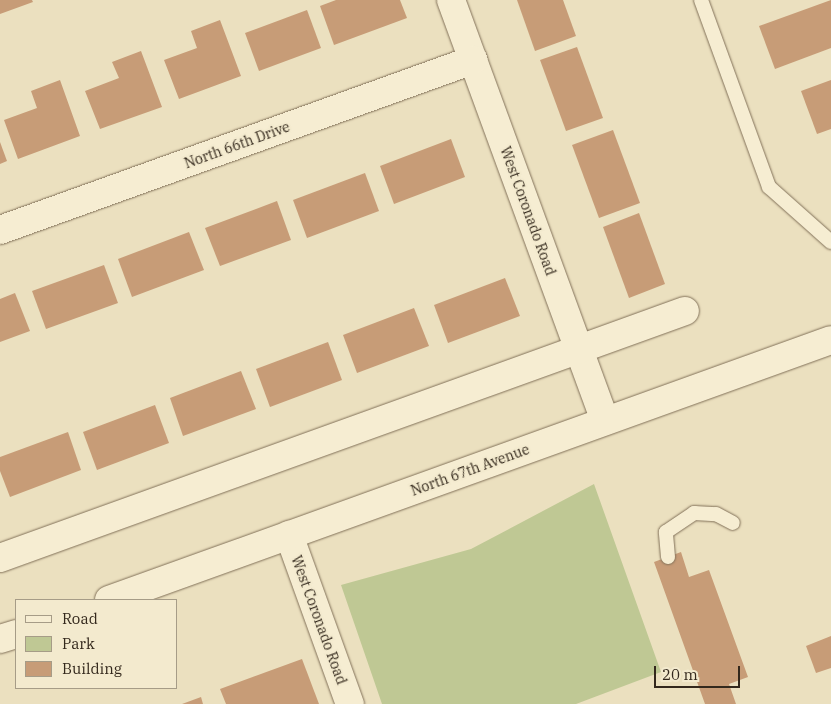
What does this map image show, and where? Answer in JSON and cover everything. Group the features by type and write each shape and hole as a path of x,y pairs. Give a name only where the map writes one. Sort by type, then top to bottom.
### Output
{"street":[{"name":"West Coronado Road","path":"451,0 605,421"},
{"name":"North 66th Drive","path":"0,230 473,60"},
{"path":"0,558 579,351 685,311"},
{"name":"North 67th Avenue","path":"112,599 831,340"},
{"name":"West Coronado Road","path":"289,535 350,704"},
{"path":"0,640 15,634"}],"lane":[{"path":"701,0 769,187 831,242"},
{"path":"668,557 666,532 694,513 716,514 733,523"}],"green space":[{"path":"594,484 661,672 576,704 382,704 341,585 471,549"}],"building":[{"path":"0,0 32,0 33,2 0,14"},
{"path":"336,0 400,0 407,18 334,45 320,6"},
{"path":"517,0 563,0 576,36 535,51"},
{"path":"831,0 831,48 775,69 759,26"},
{"path":"307,10 321,48 259,71 245,33"},
{"path":"220,20 241,76 179,99 164,60 197,48 191,31"},
{"path":"577,47 603,118 566,131 540,60"},
{"path":"141,51 162,107 100,129 85,91 119,78 112,62"},
{"path":"60,80 80,136 18,159 4,120 37,108 31,91"},
{"path":"831,80 831,129 817,134 801,91"},
{"path":"613,130 640,203 599,218 572,145"},
{"path":"451,139 465,177 394,204 380,166"},
{"path":"0,142 7,161 0,164"},
{"path":"365,173 379,211 307,238 293,200"},
{"path":"277,201 291,240 220,266 205,228"},
{"path":"639,213 665,284 629,298 603,227"},
{"path":"189,232 204,270 132,297 118,259"},
{"path":"104,265 118,303 46,329 32,291"},
{"path":"505,278 520,316 448,343 434,305"},
{"path":"15,293 30,331 0,342 0,299"},
{"path":"414,308 429,346 357,373 343,335"},
{"path":"328,342 342,380 270,407 256,369"},
{"path":"241,371 256,409 183,436 170,398"},
{"path":"155,405 169,443 97,470 83,432"},
{"path":"68,432 81,470 10,497 0,471 0,457"},
{"path":"681,552 689,577 709,570 748,677 729,684 736,704 705,704 654,562"},
{"path":"831,636 831,668 816,673 806,646"},
{"path":"302,659 319,704 226,704 220,689"},
{"path":"201,697 203,704 182,704"}]}
